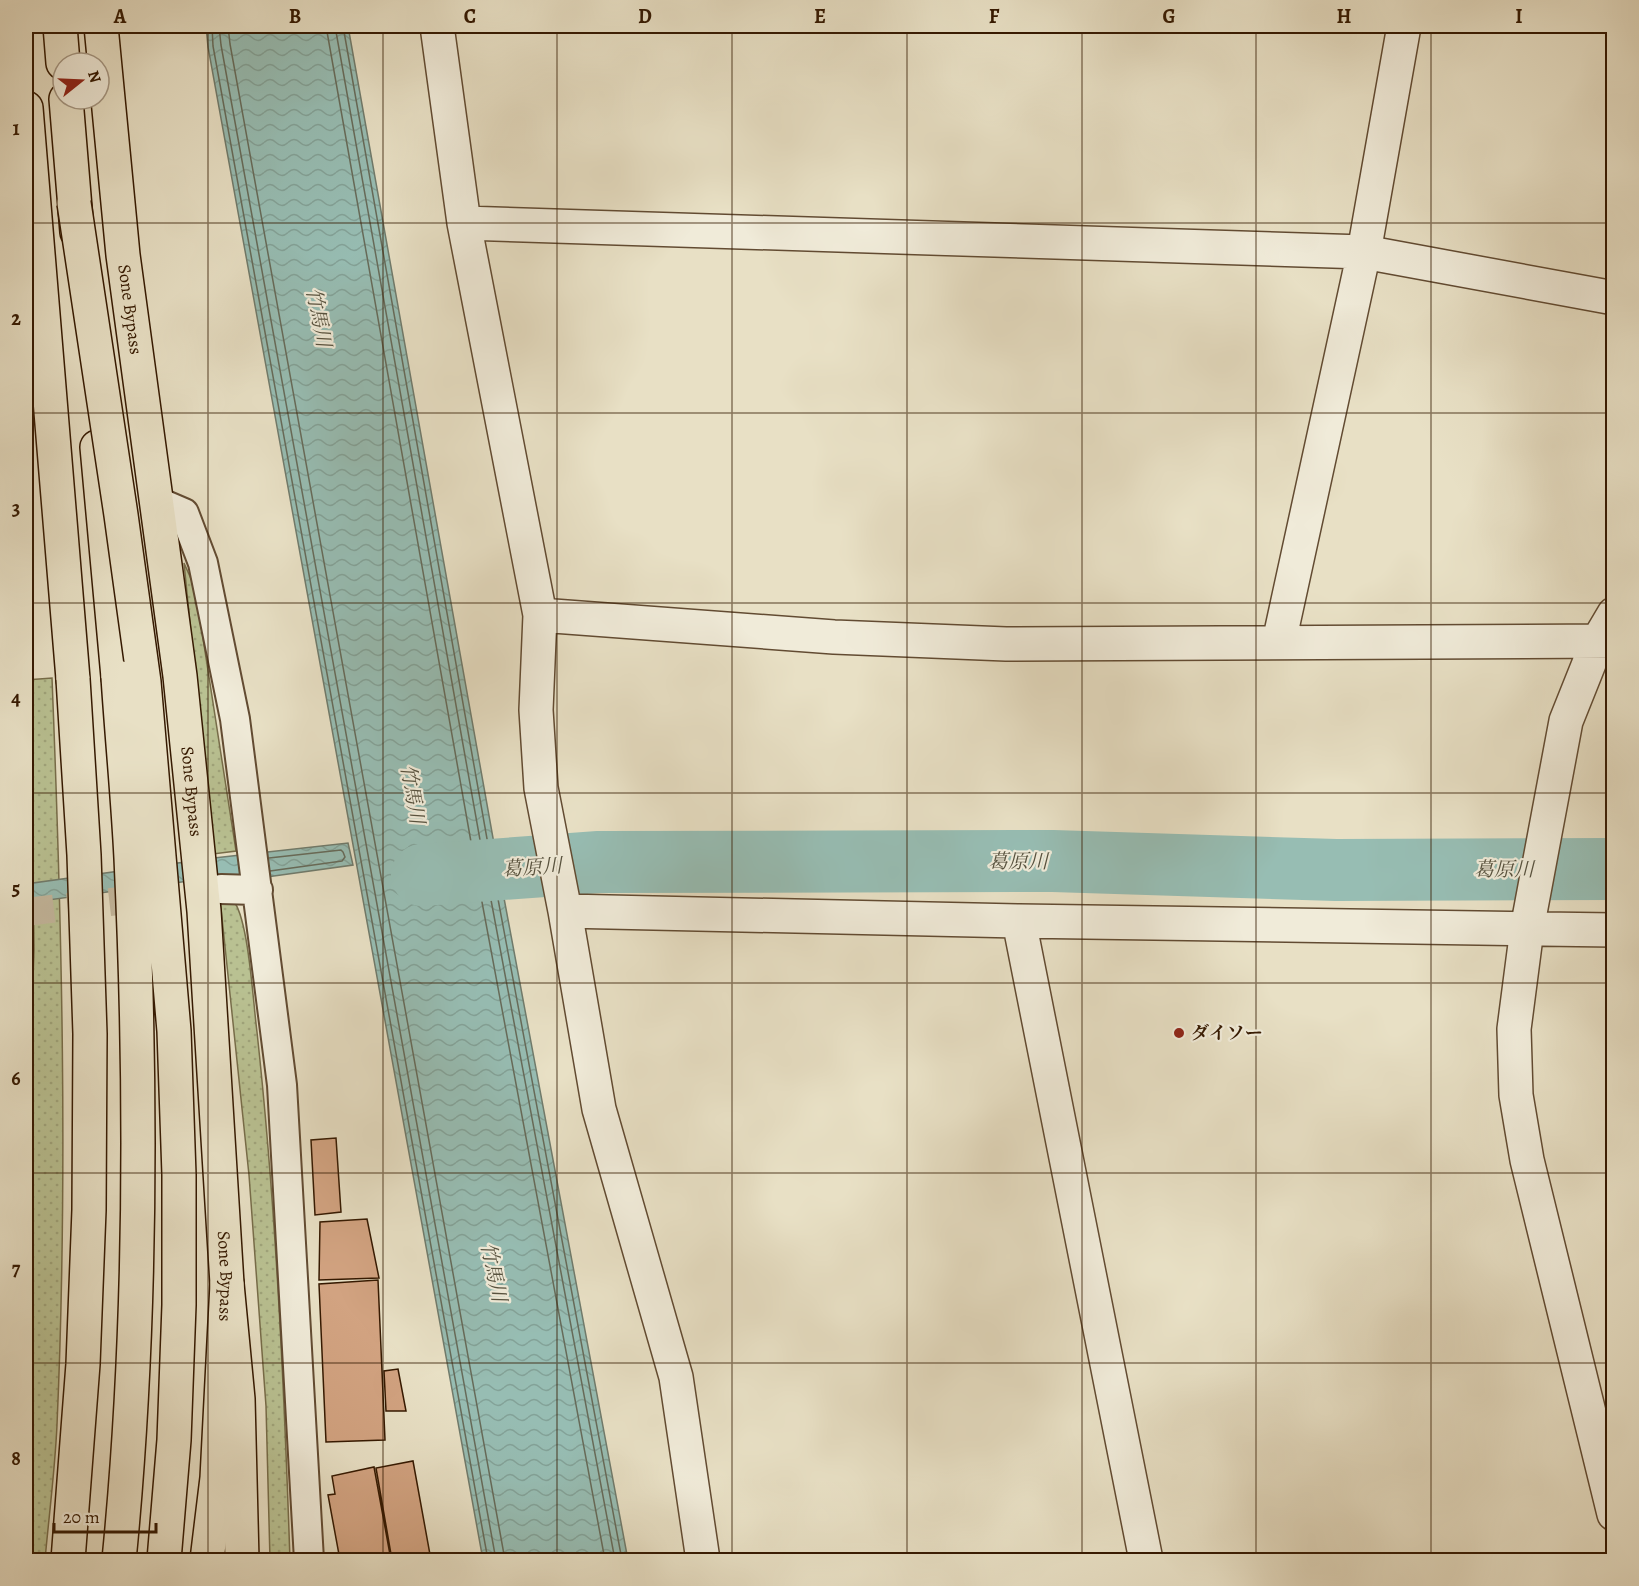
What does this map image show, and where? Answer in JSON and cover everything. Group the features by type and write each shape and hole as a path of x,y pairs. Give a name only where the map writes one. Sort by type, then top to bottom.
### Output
{"highway":[{"path":"60,26 62,51"},
{"name":"Sone Bypass","path":"101,26 123,255 180,676 204,910 227,1284 217,1478 207,1560"},
{"path":"26,108 73,679 84,855 90,1022 89,1210 84,1364 68,1560"},
{"path":"67,111 118,677 131,857 136,1009 138,1210 132,1365 119,1560"},
{"path":"74,203 122,515 144,682 174,1031 179,1175 180,1305 174,1440 164,1560"},
{"path":"227,1284 238,1399 242,1560"}],"street":[{"path":"437,26 464,223 540,615 536,710 542,788 599,1109 676,1377 703,1560"},
{"path":"1279,642 1364,252 1404,26"},
{"path":"464,223 1364,252 1614,298"},
{"path":"156,501 184,513 203,562 235,719 282,1085 309,1560"},
{"path":"540,615 834,637 1006,644 1279,642 1608,632 1566,721 1527,929 1514,1029 1516,1095 1527,1160 1614,1514"},
{"path":"221,889 258,890"},
{"path":"565,911 1614,930"},
{"path":"1019,921 1146,1560"}],"green space":[{"path":"184,563 192,581 200,619 236,851 213,854"},
{"path":"52,678 59,865 62,1052 60,1332 56,1442 45,1560 26,1560 26,1183 34,950 32,797 26,680"},
{"path":"220,899 235,903 240,914 252,984 274,1230 290,1560 270,1560 266,1406 249,1175"}],"water":[{"name":"竹馬川","path":"206,26 348,26 498,866 628,1560 483,1560"},
{"path":"348,843 353,865 231,882 226,876 26,903 26,884 214,858"}],"building":[{"path":"336,1138 341,1212 315,1215 311,1140"},
{"path":"367,1219 379,1278 319,1280 320,1222"},
{"path":"378,1280 385,1440 326,1442 319,1284"},
{"path":"398,1369 406,1411 386,1411 384,1371"},
{"path":"413,1461 431,1560 392,1560 376,1468"},
{"path":"374,1467 391,1560 340,1560 328,1495 335,1494 332,1476"}],"waterway":[{"name":"葛原川","path":"422,875 599,862 1053,861 1336,870 1614,869"}],"tunnel":[{"path":"26,912 221,889"}],"place":[{"name":"ダイソー","path":"1179,1033"}]}
